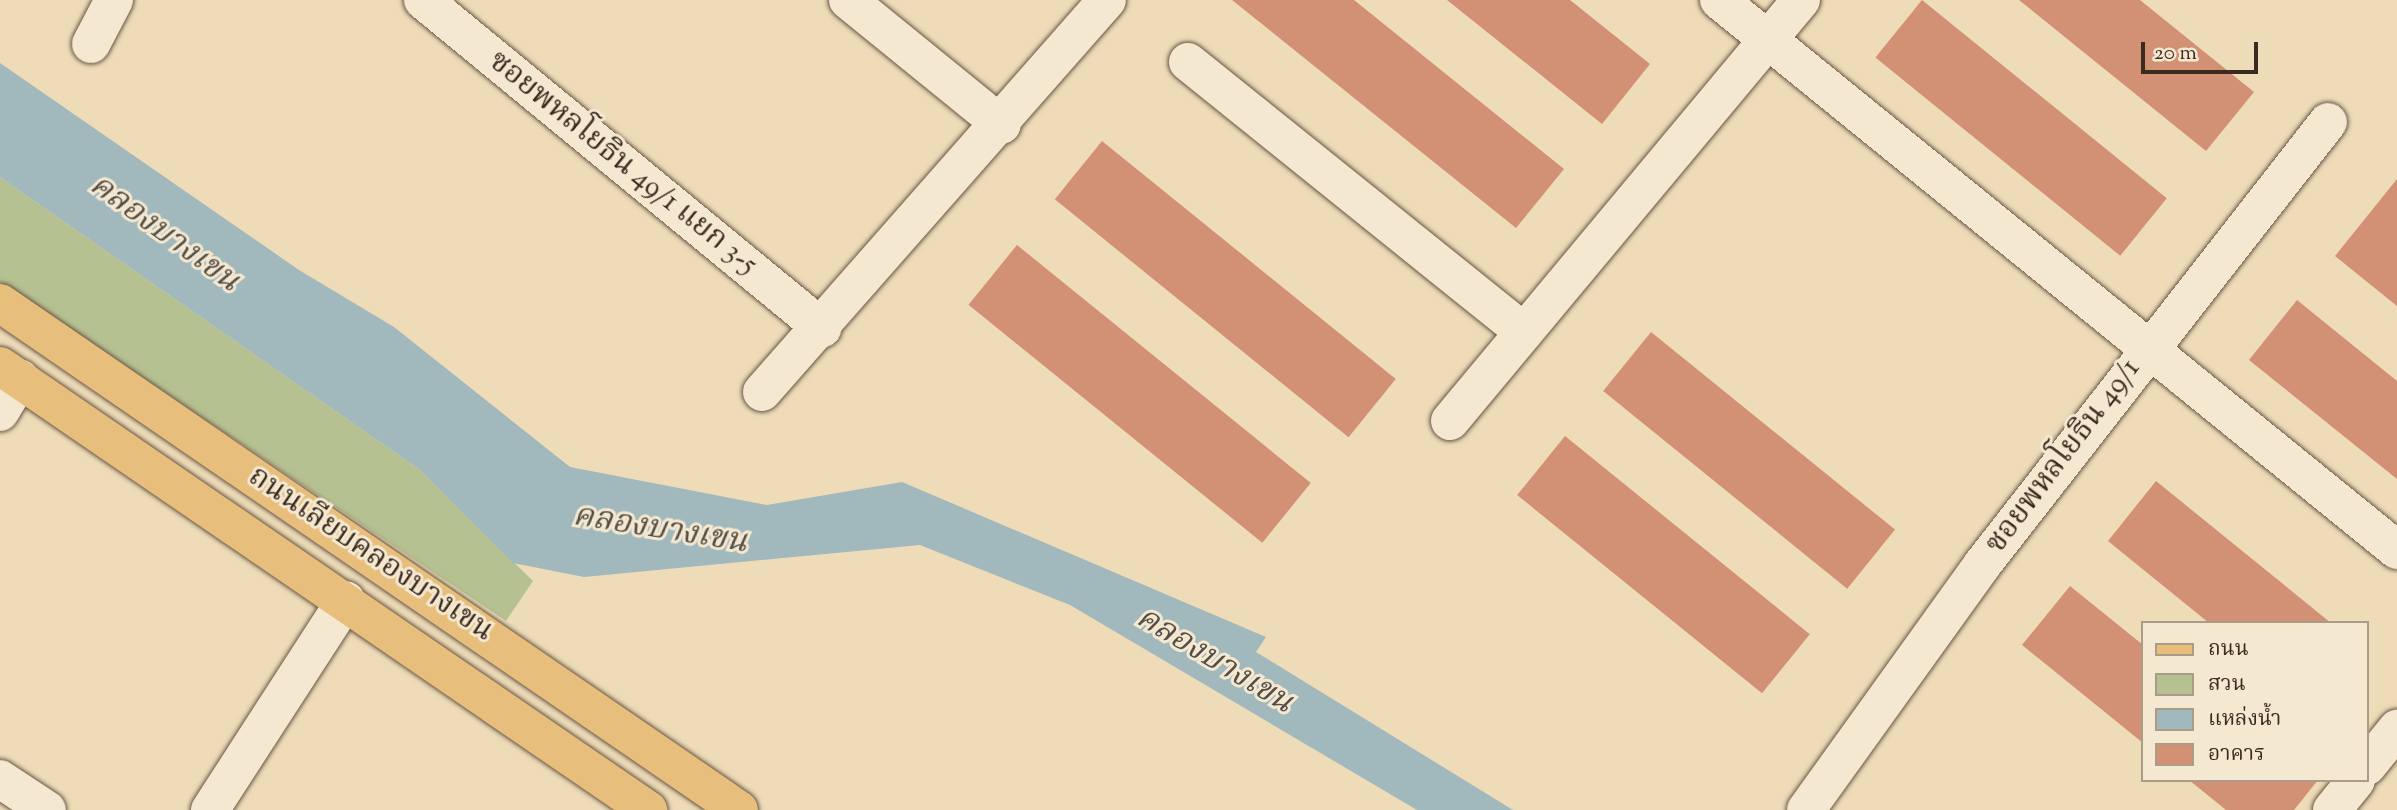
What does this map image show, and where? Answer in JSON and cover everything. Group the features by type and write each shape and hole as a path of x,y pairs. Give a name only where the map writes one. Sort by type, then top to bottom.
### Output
{"main road":[{"name":"ถนนเลียบคลองบางเขน","path":"0,303 739,810"},
{"name":"ถนนเลียบคลองบางเขน","path":"10,372 648,810"}],"street":[{"path":"91,44 114,0"},
{"name":"ซอยพหลโยธิน 49/1 แยก 3-5","path":"423,0 822,328"},
{"path":"848,0 1002,125"},
{"path":"762,392 1002,125 1107,0"},
{"name":"ซอยพหลโยธิน 49/1","path":"1719,0 2147,347 1805,810"},
{"path":"1450,421 1801,0"},
{"path":"1188,62 1524,332"},
{"path":"2328,122 2147,347 2397,550"},
{"path":"0,412 10,372"},
{"path":"210,810 345,600"},
{"path":"2369,764 2397,729"},
{"path":"0,779 47,810"},
{"path":"2332,810 2354,782"}],"green space":[{"path":"0,177 420,470 533,581 506,621 0,282"}],"water":[{"name":"คลองบางเขน","path":"0,63 299,270 394,327 570,467 767,505 902,482 1266,637 1256,652 1513,810 1417,810 1070,605 920,545 584,577 513,563 420,470 0,177"}],"building":[{"path":"1232,0 1354,0 1564,169 1516,228"},
{"path":"1447,0 1570,0 1650,64 1602,124"},
{"path":"1922,0 2167,198 2120,256 1875,58"},
{"path":"2019,0 2140,0 2254,92 2206,151"},
{"path":"1102,141 1396,379 1349,437 1055,199"},
{"path":"2397,179 2397,306 2335,256"},
{"path":"1017,245 1311,483 1262,543 969,305"},
{"path":"2297,300 2397,381 2397,479 2249,360"},
{"path":"1651,332 1895,530 1847,589 1603,391"},
{"path":"1565,436 1810,634 1762,693 1517,495"},
{"path":"2156,481 2329,621 2207,621 2108,541"},
{"path":"2070,586 2142,644 2142,742 2022,645"},
{"path":"2191,782 2316,782 2294,810 2226,810"}]}
